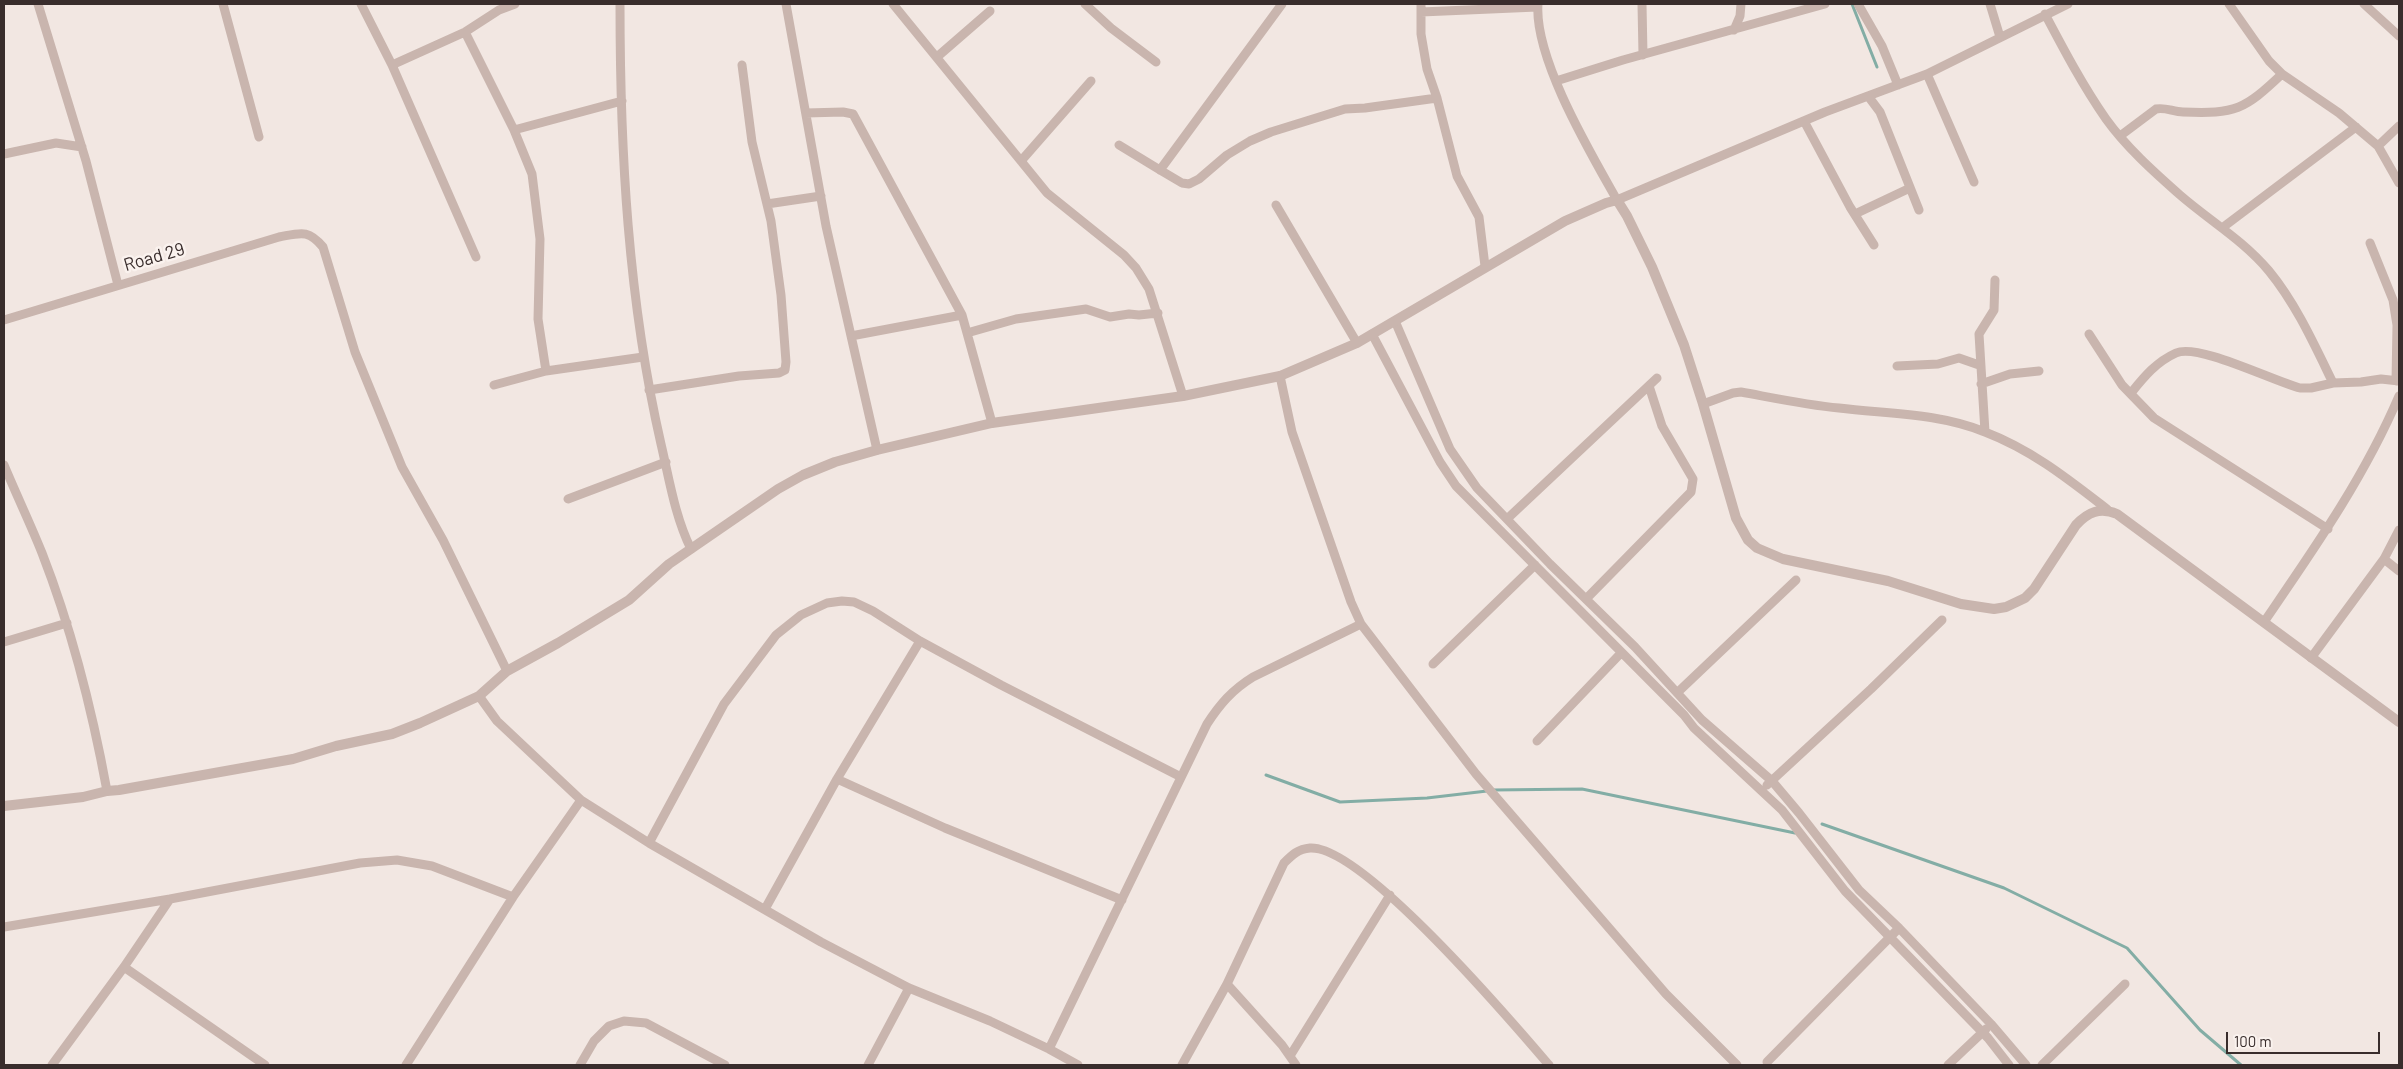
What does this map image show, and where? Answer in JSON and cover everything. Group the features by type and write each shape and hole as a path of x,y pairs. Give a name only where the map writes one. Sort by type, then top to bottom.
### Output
{"street":[{"path":"38,4 82,147 118,285"},
{"path":"223,4 259,137"},
{"path":"361,4 392,65 476,258"},
{"path":"392,65 465,32 497,7 516,4"},
{"path":"620,4 622,101 629,236 643,357 649,390 684,535 691,549"},
{"path":"786,4 821,196 877,450"},
{"path":"892,4 1047,193 1124,255 1136,268 1148,289 1158,313 1183,396"},
{"path":"1085,4 1111,28 1156,62"},
{"path":"1160,170 1282,4"},
{"path":"1642,4 1643,55"},
{"path":"1734,30 1740,16 1741,4"},
{"path":"1556,81 1825,4"},
{"path":"1858,4 1882,46 1898,85"},
{"path":"1990,4 2000,37"},
{"path":"4,806 83,797 107,791 129,789 293,759 336,746 392,734 479,696 507,670 558,643 629,600 670,564 778,489 803,475 835,462 877,450 992,424 1183,396 1244,385 1280,376 1357,343 1485,266 1565,221 1804,121 1926,74 2068,4"},
{"path":"2229,4 2269,61 2282,74 2356,127 2378,146 2399,183"},
{"path":"2364,4 2399,36"},
{"path":"1485,266 1479,216 1457,176 1437,98 1427,69 1421,34 1421,8 1538,6 1541,40 1556,81 1587,146 1627,216 1652,266 1684,345 1740,528 1748,540 1757,548 1783,559 1895,583 1961,604 1994,609 2006,607 2025,598 2034,589 2076,525 2085,515 2107,510"},
{"path":"937,57 990,11"},
{"path":"2045,14 2069,61 2106,119 2120,136 2181,196 2242,243 2269,271 2289,298 2333,383"},
{"path":"465,32 514,130 532,174 536,193 540,254 538,319 546,371"},
{"path":"649,390 739,376 779,373 785,370 781,295 767,204 752,142 742,65"},
{"path":"1926,74 1974,182"},
{"path":"2120,136 2156,108 2196,113 2239,109 2256,99 2282,74"},
{"path":"1021,161 1091,81"},
{"path":"1868,96 1880,112 1919,210"},
{"path":"1119,145 1182,183 1189,184 1199,179 1226,155 1250,141 1271,132 1345,109 1437,98"},
{"path":"514,130 622,101"},
{"path":"806,113 843,112 853,114 962,315 992,424"},
{"path":"1804,121 1874,245"},
{"path":"2378,146 2399,126"},
{"path":"2222,228 2356,127"},
{"path":"4,154 56,143 82,147"},
{"path":"1855,214 1910,188"},
{"path":"767,204 821,196"},
{"path":"1276,205 1357,343"},
{"name":"Road 29","path":"4,320 279,237 302,232 314,236 323,247 355,352 402,467 443,540 507,670"},
{"path":"2131,394 2152,367 2178,352 2210,354 2300,388 2381,379 2398,381 2396,324 2393,300 2370,243"},
{"path":"1985,432 1979,334 1994,310 1995,280"},
{"path":"967,332 1016,318 1086,309 1110,317 1158,313"},
{"path":"851,336 962,315"},
{"path":"1395,321 1450,449 1476,488 1678,692 1702,720 1726,743 1772,781 1800,813 1859,890 1899,928 1991,1024 2026,1065"},
{"path":"1372,334 1440,462 1456,486 1684,715 1694,728 1762,790 1797,828 1845,891 1982,1033 2008,1065"},
{"path":"2089,334 2122,385 2154,418 2328,529"},
{"path":"494,385 546,371 643,357"},
{"path":"1897,366 1938,364 1959,358 1980,365"},
{"path":"1981,384 2010,374 2039,371"},
{"path":"1280,376 1292,432 1351,602 1361,624 1476,774 1666,994 1737,1065"},
{"path":"1507,519 1657,378"},
{"path":"1586,599 1691,492 1694,485 1693,479 1658,416 1649,386"},
{"path":"1703,404 1741,392 1830,407 1952,421 1985,432 2026,450 2050,464 2107,510 2117,514 2180,559 2399,722"},
{"path":"2264,622 2328,529 2382,437 2399,396"},
{"path":"568,498 666,462"},
{"path":"4,465 41,552 67,623 93,716 107,791"},
{"path":"2311,658 2384,559 2399,530"},
{"path":"2384,559 2399,571"},
{"path":"1433,664 1535,565"},
{"path":"1678,692 1796,580"},
{"path":"649,842 724,704 776,635 801,615 827,603 854,602 873,611 920,641 1070,722 1181,777"},
{"path":"1762,790 1942,620"},
{"path":"4,642 67,623"},
{"path":"1049,1049 1207,724 1223,700 1239,686 1361,624"},
{"path":"765,908 837,779 920,641"},
{"path":"1537,741 1621,653"},
{"path":"479,696 497,721 581,800 649,842 765,908 820,942 909,988 1049,1049 1078,1065"},
{"path":"837,779 945,828 1122,900"},
{"path":"406,1065 513,897 581,800"},
{"path":"1182,1065 1227,984 1284,863 1295,852 1310,848 1324,851 1348,863 1390,895 1440,943 1549,1065"},
{"path":"4,927 170,899 360,863 397,860 432,866 513,897"},
{"path":"1290,1056 1390,895"},
{"path":"52,1065 124,967 170,899"},
{"path":"1767,1062 1899,928"},
{"path":"124,967 254,1063 265,1065"},
{"path":"1227,984 1296,1065"},
{"path":"2042,1065 2125,984"},
{"path":"868,1065 909,988"},
{"path":"580,1065 594,1042 609,1026 624,1022 646,1023 725,1065"},
{"path":"1948,1065 1991,1024"}],"waterway":[{"path":"1852,4 1877,67"},
{"path":"1266,775 1340,802 1427,798 1487,791"},
{"path":"1493,790 1582,789 1795,833"},
{"path":"1822,824 2004,888 2127,948 2200,1030 2241,1065"}]}
